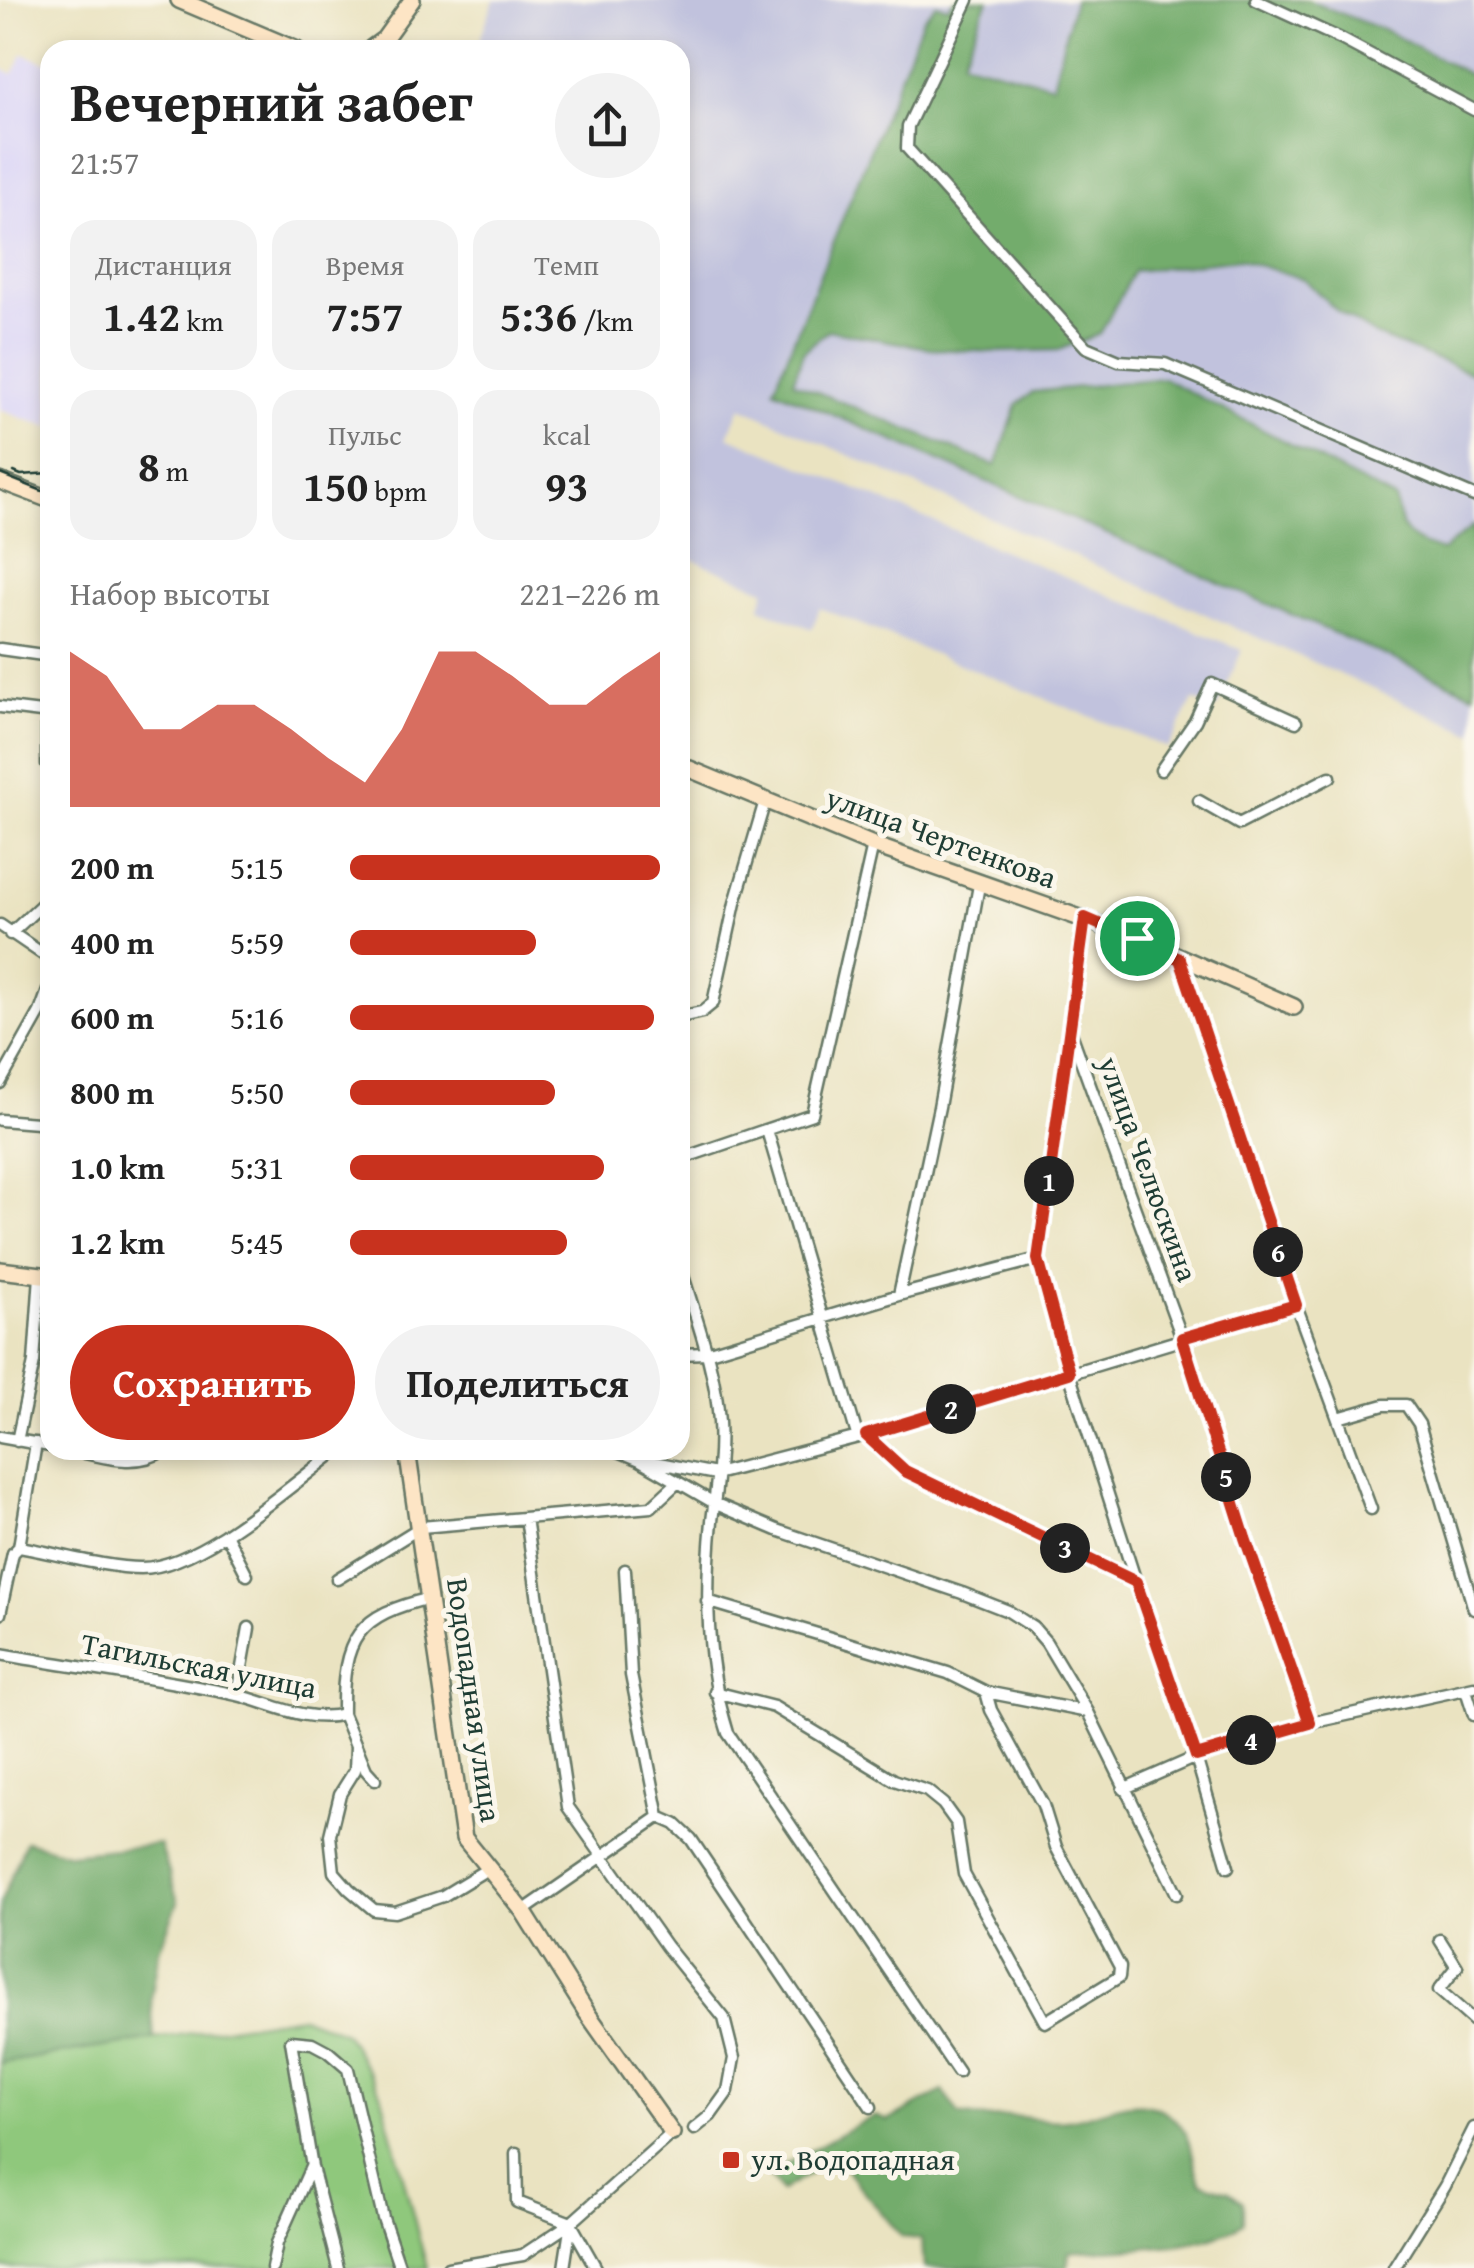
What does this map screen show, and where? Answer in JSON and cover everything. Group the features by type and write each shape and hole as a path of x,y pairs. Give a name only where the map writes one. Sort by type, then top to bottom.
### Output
{"street":[{"path":"179,0 274,40"},
{"path":"383,40 412,0"},
{"path":"968,0 908,126 907,148 1086,347 1118,361 1165,364 1474,496"},
{"path":"1256,0 1342,38 1474,110"},
{"path":"0,480 40,496"},
{"path":"0,650 40,655"},
{"path":"1161,770 1195,720 1212,684 1296,722"},
{"path":"0,707 40,712"},
{"name":"улица Чертенкова","path":"690,769 980,886 1085,918 1294,1007"},
{"path":"1199,801 1239,824 1330,777"},
{"path":"690,1015 702,1012 713,1003 735,903 766,800"},
{"path":"690,1156 812,1114 872,845"},
{"path":"899,1295 980,886"},
{"path":"10,934 40,906"},
{"path":"1085,918 1038,1259 1069,1373 1196,1756 1228,1867"},
{"path":"0,925 40,952"},
{"path":"1180,959 1296,1305 1371,1509"},
{"path":"0,1083 40,1012"},
{"name":"улица Челюскина","path":"1071,1032 1182,1338 1245,1538 1310,1723"},
{"path":"0,1120 40,1123"},
{"path":"767,1130 822,1321 861,1435 905,1471 1136,1582"},
{"path":"690,1354 706,1353 899,1295 1038,1259"},
{"path":"0,1270 40,1275"},
{"path":"690,1299 706,1353 719,1420 707,1601 715,1692 728,1733 958,2072"},
{"path":"643,1460 716,1474 861,1435 1296,1305"},
{"path":"18,1440 40,1315"},
{"path":"1338,1418 1384,1405 1406,1405 1418,1424 1474,1609"},
{"path":"0,1437 40,1444"},
{"path":"0,1614 13,1552 19,1547 36,1443"},
{"path":"19,1547 139,1568 162,1566 226,1534 325,1460"},
{"name":"Водопадная улица","path":"410,1460 464,1838 523,1911 587,2013 672,2134"},
{"path":"640,1460 716,1504 776,1530 1008,1612 1033,1627 1088,1712 1178,1894"},
{"path":"337,1579 420,1527 651,1507 678,1482"},
{"path":"526,1518 568,1807 666,1946 724,2018 734,2058 728,2091 710,2116 694,2129"},
{"path":"226,1534 247,1575"},
{"path":"625,1570 631,1676 658,1817"},
{"name":"Тагильская улица","path":"0,1654 332,1717 342,1714 342,1688 352,1643 367,1623 381,1612 431,1598"},
{"path":"707,1601 948,1673 986,1692 1088,1712"},
{"path":"237,1696 249,1628"},
{"path":"1123,1789 1196,1756 1310,1723 1470,1689 1474,1715"},
{"path":"715,1692 774,1707 894,1780 926,1791 943,1804 956,1822 964,1874 1045,2022 1119,1976 1120,1967 1056,1847 1043,1805 991,1710 986,1692"},
{"path":"342,1714 366,1770 375,1780"},
{"path":"356,1746 354,1770 340,1794 330,1835 334,1872 349,1890 374,1910 394,1912 443,1896 489,1868"},
{"path":"523,1911 658,1817"},
{"path":"658,1817 675,1824 691,1838 870,2107"},
{"path":"1440,1940 1458,1967 1439,1990 1474,2021"},
{"path":"338,2268 312,2166 291,2041 312,2043 348,2069 379,2202 400,2268"},
{"path":"1394,2268 1445,2186 1474,2128"},
{"path":"448,2268 523,2255 571,2224 672,2134"},
{"path":"516,2153 516,2202 571,2224 596,2268"},
{"path":"272,2268 277,2243 312,2166"},
{"path":"564,2268 571,2224"}],"shaded area":[{"path":"494,0 1474,0 1474,734 741,407 728,436 1242,650 1217,708 1193,700 1168,748 820,608 812,629 760,608 766,590 690,558 690,40 480,40"},
{"path":"23,54 40,60 40,424 0,410 0,67 13,74"}],"green space":[{"path":"954,0 988,0 962,61 1053,85 1074,0 1307,0 1388,32 1474,77 1474,374 1377,336 1336,310 1304,279 1238,259 1134,271 1100,334 1058,350 934,349 828,330 803,352 793,382 996,466 1017,405 1033,392 1163,378 1395,499 1404,528 1421,543 1442,551 1474,525 1474,694 774,389 923,19 936,4 948,7"},
{"path":"26,1841 70,1854 160,1844 178,1902 159,1950 151,1999 154,2039 0,2063 0,1904"},
{"path":"301,2016 345,2033 381,2093 427,2268 0,2268 0,2063"},
{"path":"943,2091 959,2115 977,2118 1061,2121 1126,2105 1154,2106 1181,2126 1201,2183 1228,2191 1243,2202 1243,2223 1183,2244 1069,2252 1067,2268 924,2268 922,2239 902,2237 836,2158 781,2191 768,2174 860,2123 876,2116 888,2121"}],"tram line":[{"path":"14,472 40,474"},
{"path":"0,474 40,490"}],"place":[{"name":"ул. Водопадная","path":"731,2160"}],"route":[{"path":"1085,918 1137,938 1180,959 1296,1305 1182,1338 1245,1538 1310,1723 1196,1756 1136,1582 905,1471 866,1435 1069,1373 1038,1259 1085,918"}]}
